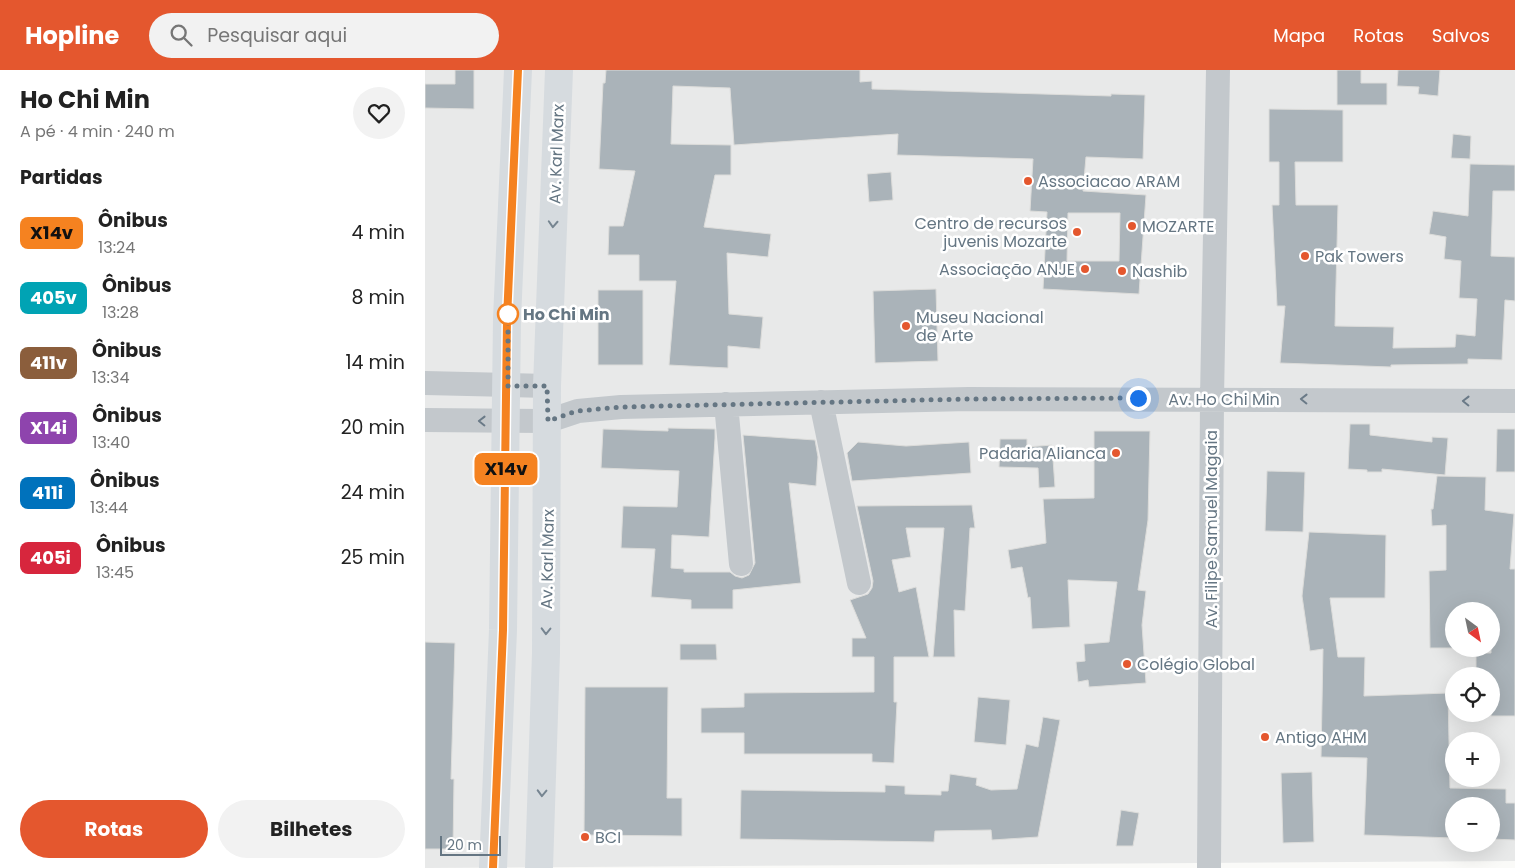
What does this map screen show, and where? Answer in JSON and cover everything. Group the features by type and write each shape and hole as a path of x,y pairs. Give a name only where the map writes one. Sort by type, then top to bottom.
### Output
{"street":[{"path":"493,868 503,630 508,386 507,319 518,70"},
{"name":"Av. Karl Marx","path":"539,868 546,653 547,386 559,70"},
{"name":"Av. Filipe Samuel Magaia","path":"1209,868 1212,398 1218,70"},
{"path":"425,384 547,386"},
{"name":"Av. Ho Chi Min","path":"425,420 548,421 577,411 595,409 969,399 1212,398 1515,401"},
{"path":"821,402 859,584"},
{"path":"726,404 741,564"}],"shaded area":[{"path":"425,70 1515,70 1515,861 425,868"}],"building":[{"path":"455,70 474,70 474,109 425,108 425,84 455,84"},
{"path":"606,70 860,70 860,82 872,81 872,89 1111,96 1111,94 1145,95 1143,159 1086,157 1083,191 1146,195 1139,294 1043,289 1047,212 1030,211 1033,159 897,155 898,134 734,145 730,88 673,86 671,144 731,145 731,175 715,175 704,227 771,234 768,257 727,253 729,314 763,317 760,349 728,346 728,368 669,365 676,281 639,281 639,255 608,255 609,226 623,226 635,171 599,169 603,83 605,83","holes":["1068,213 1120,213 1119,261 1067,261"]},
{"path":"1337,70 1361,70 1361,83 1387,83 1387,105 1337,105"},
{"path":"1398,70 1440,70 1438,96 1418,94 1419,87 1397,86"},
{"path":"1269,109 1343,110 1343,162 1295,162 1296,205 1338,205 1335,326 1394,327 1393,348 1455,347 1456,334 1475,336 1477,299 1459,298 1461,261 1444,259 1446,237 1429,234 1433,211 1468,216 1470,164 1515,165 1515,191 1493,191 1491,256 1515,257 1515,301 1505,300 1502,360 1468,359 1468,364 1391,365 1391,367 1280,363 1285,306 1277,306 1272,205 1279,205 1279,162 1269,162"},
{"path":"1453,134 1471,136 1470,159 1451,158"},
{"path":"891,172 893,200 869,202 867,174"},
{"name":"Museu Nacional de Arte","path":"936,289 938,361 875,363 873,291"},
{"path":"598,290 643,290 643,365 598,365"},
{"path":"1350,424 1370,424 1370,435 1432,442 1432,437 1448,438 1445,475 1382,469 1382,472 1367,472 1367,470 1348,469"},
{"path":"668,428 715,429 709,537 672,535 671,568 684,569 684,572 730,572 742,578 749,575 755,563 743,435 815,440 818,457 816,486 789,483 801,583 733,590 733,609 691,609 691,600 651,597 655,549 621,548 623,506 677,507 679,471 601,468 603,429 668,431"},
{"path":"1497,429 1515,429 1515,472 1496,472"},
{"path":"1094,431 1150,431 1148,520 1138,590 1146,591 1142,625 1146,683 1089,687 1088,680 1078,682 1076,662 1085,661 1084,644 1109,642 1117,582 1068,580 1070,627 1032,629 1030,597 1028,598 1022,567 1011,569 1008,550 1046,543 1043,499 1094,498"},
{"path":"1000,439 1027,439 1027,447 1052,445 1055,487 1039,488 1038,468 999,467"},
{"path":"858,442 906,446 969,442 971,473 852,481 847,453"},
{"path":"1267,471 1305,472 1303,532 1265,531"},
{"path":"1437,476 1486,477 1485,510 1514,514 1510,569 1515,569 1515,716 1500,716 1500,667 1476,667 1476,658 1500,658 1500,602 1445,602 1445,648 1430,648 1429,571 1446,570 1446,525 1432,526 1431,509 1433,509"},
{"path":"972,505 975,528 970,528 965,611 954,610 955,657 933,657 944,528 906,528 911,557 892,560 899,592 916,587 929,657 894,657 894,702 897,702 894,763 872,762 872,754 744,754 744,733 701,733 701,708 744,707 744,693 874,692 874,657 852,657 852,638 866,638 850,600 868,594 872,588 873,581 857,506"},
{"path":"1309,532 1386,535 1385,598 1330,598 1338,657 1365,657 1364,696 1445,693 1445,722 1449,722 1449,732 1445,732 1445,787 1506,789 1506,803 1515,803 1515,840 1500,839 1500,797 1445,797 1445,838 1364,835 1367,758 1321,757 1323,649 1310,651 1302,596"},
{"path":"425,642 455,643 451,779 454,779 453,849 425,849"},
{"path":"680,644 716,644 717,660 680,660"},
{"path":"585,687 668,687 667,798 682,798 682,836 584,835"},
{"path":"978,697 1010,700 1006,745 974,742"},
{"path":"1043,717 1060,720 1038,837 992,840 991,830 935,831 934,842 740,839 741,790 885,792 885,785 905,786 905,794 941,795 941,791 948,791 950,774 977,778 976,785 991,790 1017,789 1026,744 1038,747"},
{"path":"1312,772 1314,842 1283,843 1281,773"},
{"path":"1121,810 1139,813 1133,846 1116,846"}],"bus line":[{"name":"X14v","path":"493,868 503,630 508,386 507,319 518,70"}],"place":[{"name":"Associacao ARAM","path":"1028,181"},
{"name":"MOZARTE","path":"1132,226"},
{"name":"Centro de recursos juvenis Mozarte","path":"1077,232"},
{"name":"Pak Towers","path":"1305,256"},
{"name":"Associação ANJE","path":"1085,269"},
{"name":"Nashib","path":"1122,271"},
{"name":"Ho Chi Min","path":"508,314"},
{"name":"Museu Nacional de Arte","path":"906,326"},
{"name":"Padaria Alianca","path":"1116,453"},
{"name":"Colégio Global","path":"1127,664"},
{"name":"Antigo AHM","path":"1265,737"},
{"name":"BCI","path":"585,837"}],"route":[{"path":"508,314 508,386 547,386 548,421 577,411 621,407 969,399 1138,398"}]}
